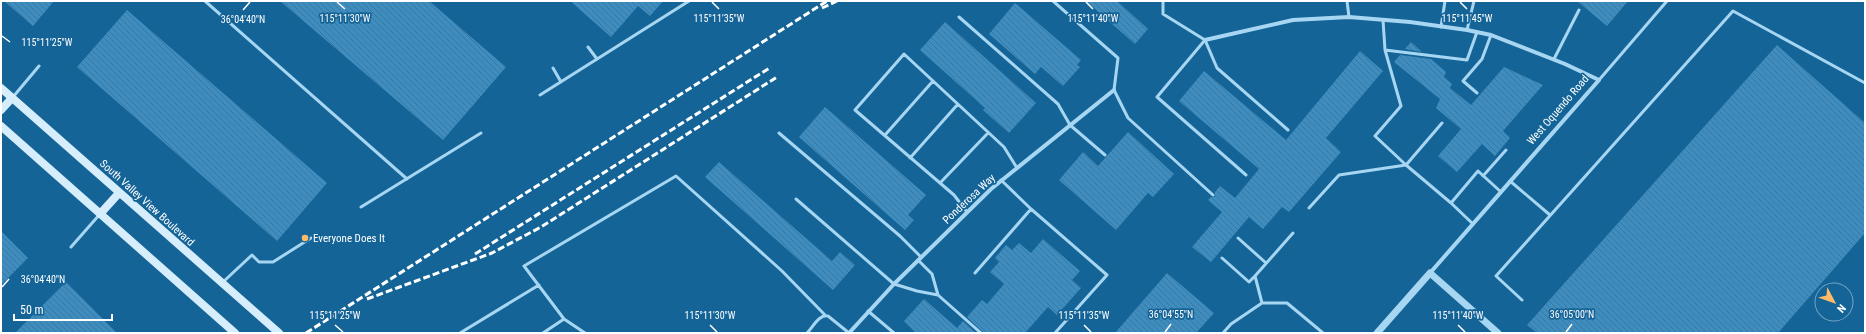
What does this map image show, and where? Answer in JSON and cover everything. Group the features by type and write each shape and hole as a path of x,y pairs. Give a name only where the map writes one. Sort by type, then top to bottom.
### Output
{"main road":[{"name":"South Valley View Boulevard","path":"1,88 279,333"},
{"path":"1,110 12,98"},
{"path":"1,126 235,333"},
{"path":"100,214 119,193"}],"street":[{"name":"West Oquendo Road","path":"1206,40 1293,20 1349,17 1383,20 1477,32 1554,60 1599,80 1377,333"},
{"name":"Ponderosa Way","path":"849,333 894,284 967,212 1002,180 1114,90"},
{"path":"1430,273 1498,333"}],"lane":[{"path":"205,1 407,179"},
{"path":"540,95 689,1"},
{"path":"1053,1 1118,58 1114,90 1128,118 1213,195"},
{"path":"1163,1 1163,14 1206,40 1217,68 1288,130"},
{"path":"1347,1 1349,17"},
{"path":"1441,27 1445,1"},
{"path":"1467,30 1474,1"},
{"path":"1599,80 1667,1"},
{"path":"1554,60 1579,10"},
{"path":"1522,300 1496,276 1733,11 1865,83"},
{"path":"959,17 1058,104 1070,125 1105,155"},
{"path":"1383,20 1385,50 1401,106 1375,136 1473,224"},
{"path":"1385,50 1467,60 1477,32"},
{"path":"1477,93 1464,81 1482,59 1491,36"},
{"path":"1206,40 1157,97 1246,175"},
{"path":"588,47 597,59"},
{"path":"967,212 954,195 855,110 904,54 1004,147 1018,168"},
{"path":"12,98 39,66"},
{"path":"553,68 561,82"},
{"path":"885,135 933,81"},
{"path":"910,158 958,104"},
{"path":"1310,208 1339,176 1406,165 1442,123"},
{"path":"361,207 481,133"},
{"path":"779,133 900,236 932,274 938,295"},
{"path":"940,184 988,133"},
{"path":"1483,176 1506,150"},
{"path":"1450,203 1478,171 1501,192"},
{"path":"585,333 564,319 524,266 676,176 782,271 825,315 849,333"},
{"path":"1002,180 1031,209 1106,275 1055,333"},
{"path":"1510,181 1550,215"},
{"path":"796,198 894,284 917,291 938,295 981,333"},
{"path":"975,273 1031,209"},
{"path":"71,247 100,214"},
{"path":"1222,258 1249,282 1293,233"},
{"path":"222,284 252,255 259,262 273,262 311,238"},
{"path":"1238,238 1266,263"},
{"path":"1255,276 1262,303"},
{"path":"460,333 539,285"},
{"path":"1223,333 1231,324 1262,303 1287,303 1323,333"},
{"path":"868,312 894,333"},
{"path":"807,333 821,317 825,315"},
{"path":"543,333 564,319"}],"building":[{"path":"4,1 54,1 33,26"},
{"path":"280,1 429,1 506,67 443,140"},
{"path":"570,1 663,1 650,16 638,6 611,37"},
{"path":"1086,1 1117,1 1148,29 1135,44"},
{"path":"1577,1 1628,1 1607,26"},
{"path":"1015,3 1081,60 1077,65 1080,67 1063,86 1041,67 1035,74 989,34"},
{"path":"127,10 327,183 277,241 77,67"},
{"path":"945,22 1036,103 1009,133 983,110 985,108 920,50"},
{"path":"1411,42 1422,52 1405,49"},
{"path":"1777,45 1865,123 1865,233 1822,282 1814,282 1814,292 1778,333 1537,333 1527,325"},
{"path":"1360,51 1383,71 1326,138 1341,152 1289,212 1282,207 1263,229 1249,217 1211,262 1192,247 1222,212 1208,200 1211,197 1215,197 1215,192 1220,186 1235,198 1259,169 1179,101 1204,71 1286,140"},
{"path":"1400,55 1431,59 1446,72 1444,77 1452,84 1450,88 1471,105 1504,67 1543,85 1503,131 1510,138 1495,156 1482,144 1457,172 1438,156 1461,129 1436,108 1440,99 1394,62"},
{"path":"825,107 926,195 908,215 914,220 905,230 799,137"},
{"path":"1128,132 1174,174 1153,197 1148,193 1116,230 1059,180 1083,152 1098,166"},
{"path":"719,162 832,261 840,252 855,265 833,290 705,177"},
{"path":"1,231 28,258 1,285"},
{"path":"1043,239 1080,271 1072,280 1081,288 1057,315 1048,307 1025,333 984,333 967,317 982,300 987,304 1004,284 990,272 999,262 995,258 1006,245 1012,250 1019,243 1031,253"},
{"path":"1167,273 1214,313 1196,333 1115,333"},
{"path":"66,282 117,333 15,333"},
{"path":"924,299 957,328 963,321 976,333 916,333 904,321"}],"railway":[{"path":"306,333 827,1"},
{"path":"822,8 837,1"},
{"path":"475,254 771,67"},
{"path":"367,299 492,253 541,227 777,77"}],"place":[{"name":"Everyone Does It","path":"305,238"}]}
